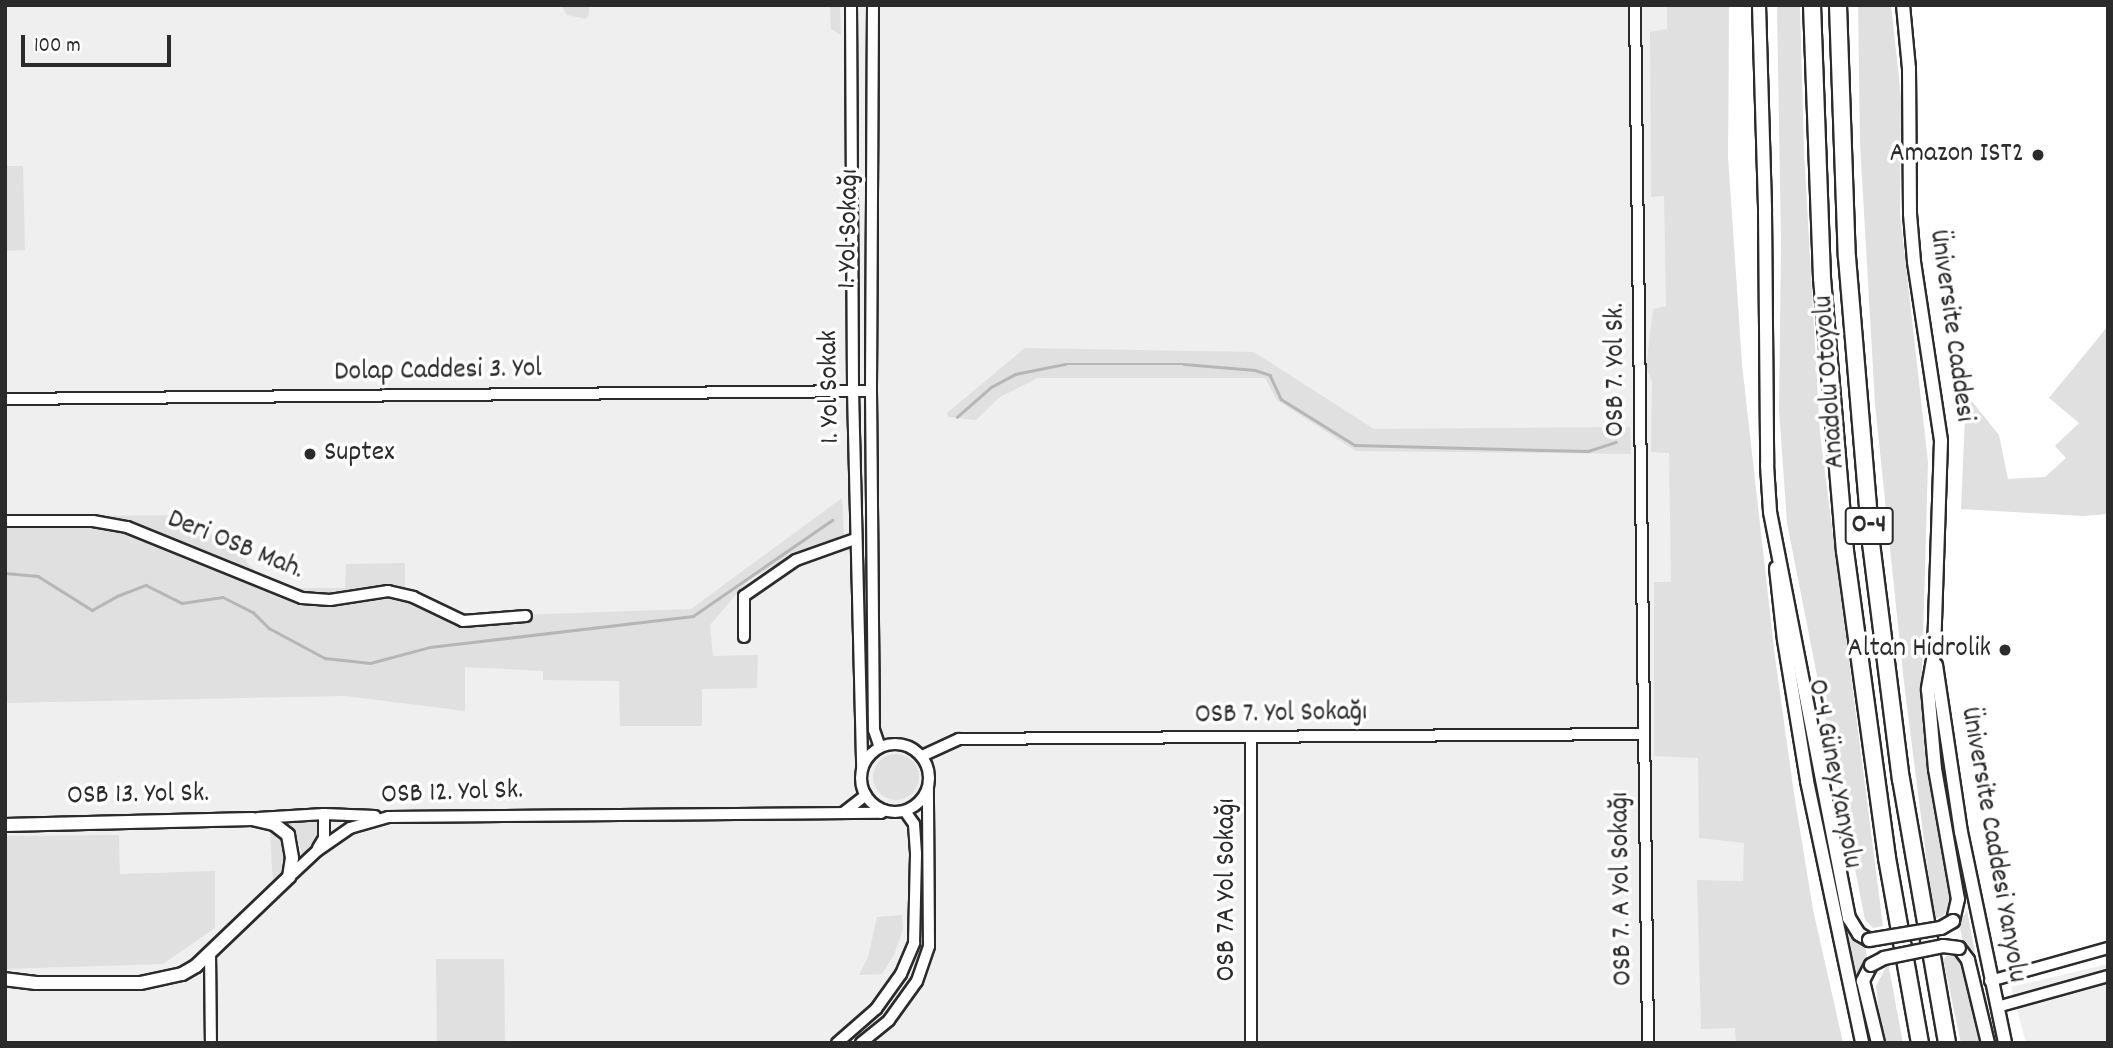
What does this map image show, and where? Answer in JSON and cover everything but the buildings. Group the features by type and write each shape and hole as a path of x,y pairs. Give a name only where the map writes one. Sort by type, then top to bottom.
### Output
{"highway":[{"name":"Anadolu Otoyolu","path":"1812,5 1822,278 1844,551 1887,858 1920,1043"},
{"name":"Anadolu Otoyolu","path":"1838,5 1847,257 1871,543 1901,779 1947,1043"}],"main road":[{"path":"1759,5 1770,512 1849,918 1859,934 1869,940 1941,928 1953,921 1958,899 1935,769 1928,690 1934,654"},
{"name":"Üniversite Caddesi","path":"1903,5 1909,68 1910,214 1914,262 1941,441 1934,654"},
{"name":"O-4 Güney Yanyolu","path":"1770,512 1784,640 1807,781 1862,1043"},
{"name":"Üniversite Caddesi Yanyolu","path":"1934,654 1961,832 2005,1043"},
{"path":"252,819 274,824 288,835 292,858 289,877"},
{"name":"OSB 13. Yol Sk.","path":"5,823 252,819"},
{"name":"OSB 12. Yol Sk.","path":"36,983 163,981 196,966 289,877"},
{"path":"1878,1043 1863,981 1871,965 1884,958 1943,946 1959,948 1968,960 1988,1043"},
{"path":"5,979 36,983"},
{"path":"5,986 36,983"}],"street":[{"name":"1. Yol Sokak","path":"850,5 855,539 862,769"},
{"name":"1. Yol Sokağı","path":"873,5 871,391 874,730 880,747"},
{"name":"OSB 7. Yol Sk.","path":"1635,5 1644,734"},
{"name":"Dolap Caddesi 3. Yol","path":"5,399 871,391"},
{"name":"Deri OSB Mah.","path":"5,521 93,521 127,527 302,598 330,600 388,591 413,597 463,621 526,616"},
{"path":"744,637 744,596 796,560 855,539"},
{"name":"OSB 7. Yol Sokağı","path":"922,756 958,740 1644,734"},
{"name":"OSB 7. A Yol Sokağı","path":"1644,734 1648,1043"},
{"name":"OSB 7A Yol Sokağı","path":"1251,737 1251,1043"},
{"path":"861,1043 889,1020 917,981 929,946 928,766 922,756 902,744 880,747 872,752 862,769 866,795 884,810 905,811 922,799 928,789"},
{"path":"843,813 866,795"},
{"name":"OSB 12. Yol Sk.","path":"289,877 317,851 358,824 388,817 881,813 884,810"},
{"path":"837,1043 876,1009 901,974 914,943 916,853 914,824 905,811"},
{"path":"252,819 324,814 388,817"},
{"path":"317,851 324,838 324,814"},
{"path":"1990,981 2108,948"},
{"path":"210,952 211,1043"},
{"path":"1997,1007 2108,976"}],"shaded area":[{"path":"5,5 1729,5 1728,157 1742,365 1775,658 1794,794 1813,910 1843,1043 5,1043"},
{"path":"561,5 589,5 589,14 586,19 567,15"},
{"path":"830,5 840,5 841,35 831,29"},
{"path":"1667,5 1729,5 1728,157 1742,365 1775,658 1794,794 1813,910 1843,1043 1736,1043 1735,1028 1701,1029 1697,880 1743,881 1744,843 1699,838 1698,758 1654,756 1654,582 1671,582 1669,453 1651,452 1652,382 1646,367 1653,309 1666,306 1664,196 1651,197 1650,32 1667,29"},
{"path":"1777,5 1800,5 1804,151 1820,433 1883,926 1873,928 1865,920 1787,523 1779,410 1781,245"},
{"path":"1858,5 1891,5 1901,97 1900,213 1928,462 1922,675 1951,904 1943,916 1934,919 1904,683 1875,404 1860,143"},
{"path":"5,166 23,166 25,250 5,251"},
{"path":"2108,326 2108,514 2083,516 1961,509 1966,394 1999,435 2008,479 2045,477 2066,458 2055,446 2079,423 2049,398"},
{"path":"1025,348 1254,352 1374,429 1630,427 1631,454 1356,451 1277,400 1265,378 1038,378 1000,397 976,420 948,417 947,413"},
{"path":"842,498 844,535 794,554 748,581 710,625 713,656 758,655 757,688 702,689 702,726 620,726 619,681 543,680 543,671 465,667 465,711 345,696 5,703 5,517 177,515 177,525 189,536 238,533 247,563 273,588 345,588 346,564 405,563 405,592 457,617 691,609"},
{"path":"896,754 912,761 919,777 912,793 896,800 880,793 873,777 880,761"},
{"path":"282,820 320,820 322,834 303,857 296,832"},
{"path":"270,831 279,835 286,845 288,861 285,871 273,884"},
{"path":"119,835 120,874 215,871 215,928 163,964 5,969 5,836"},
{"path":"1967,910 1975,953 1963,941 1959,924"},
{"path":"902,915 903,929 894,955 882,974 859,975 868,957 877,917"},
{"path":"1847,932 1866,949 1867,960 1855,982"},
{"path":"1950,953 1961,962 1985,1043 1961,1043 1943,959"},
{"path":"436,959 504,959 505,1043 437,1043"},
{"path":"1888,963 1903,1043 1885,1043 1879,1012 1876,986"},
{"path":"2108,964 2108,1043 2026,1043 2011,987"}],"waterway":[{"path":"957,417 991,387 1015,374 1065,364 1184,364 1255,370 1270,375 1281,399 1355,445 1588,451 1616,442"},
{"path":"5,573 38,576 92,610 117,596 146,585 182,603 223,597 253,612 269,628 325,658 370,663 430,647 693,616 832,520"}],"place":[{"name":"Amazon IST2","path":"2038,155"},
{"name":"Suptex","path":"310,454"},
{"name":"Altan Hidrolik","path":"2005,650"}]}
